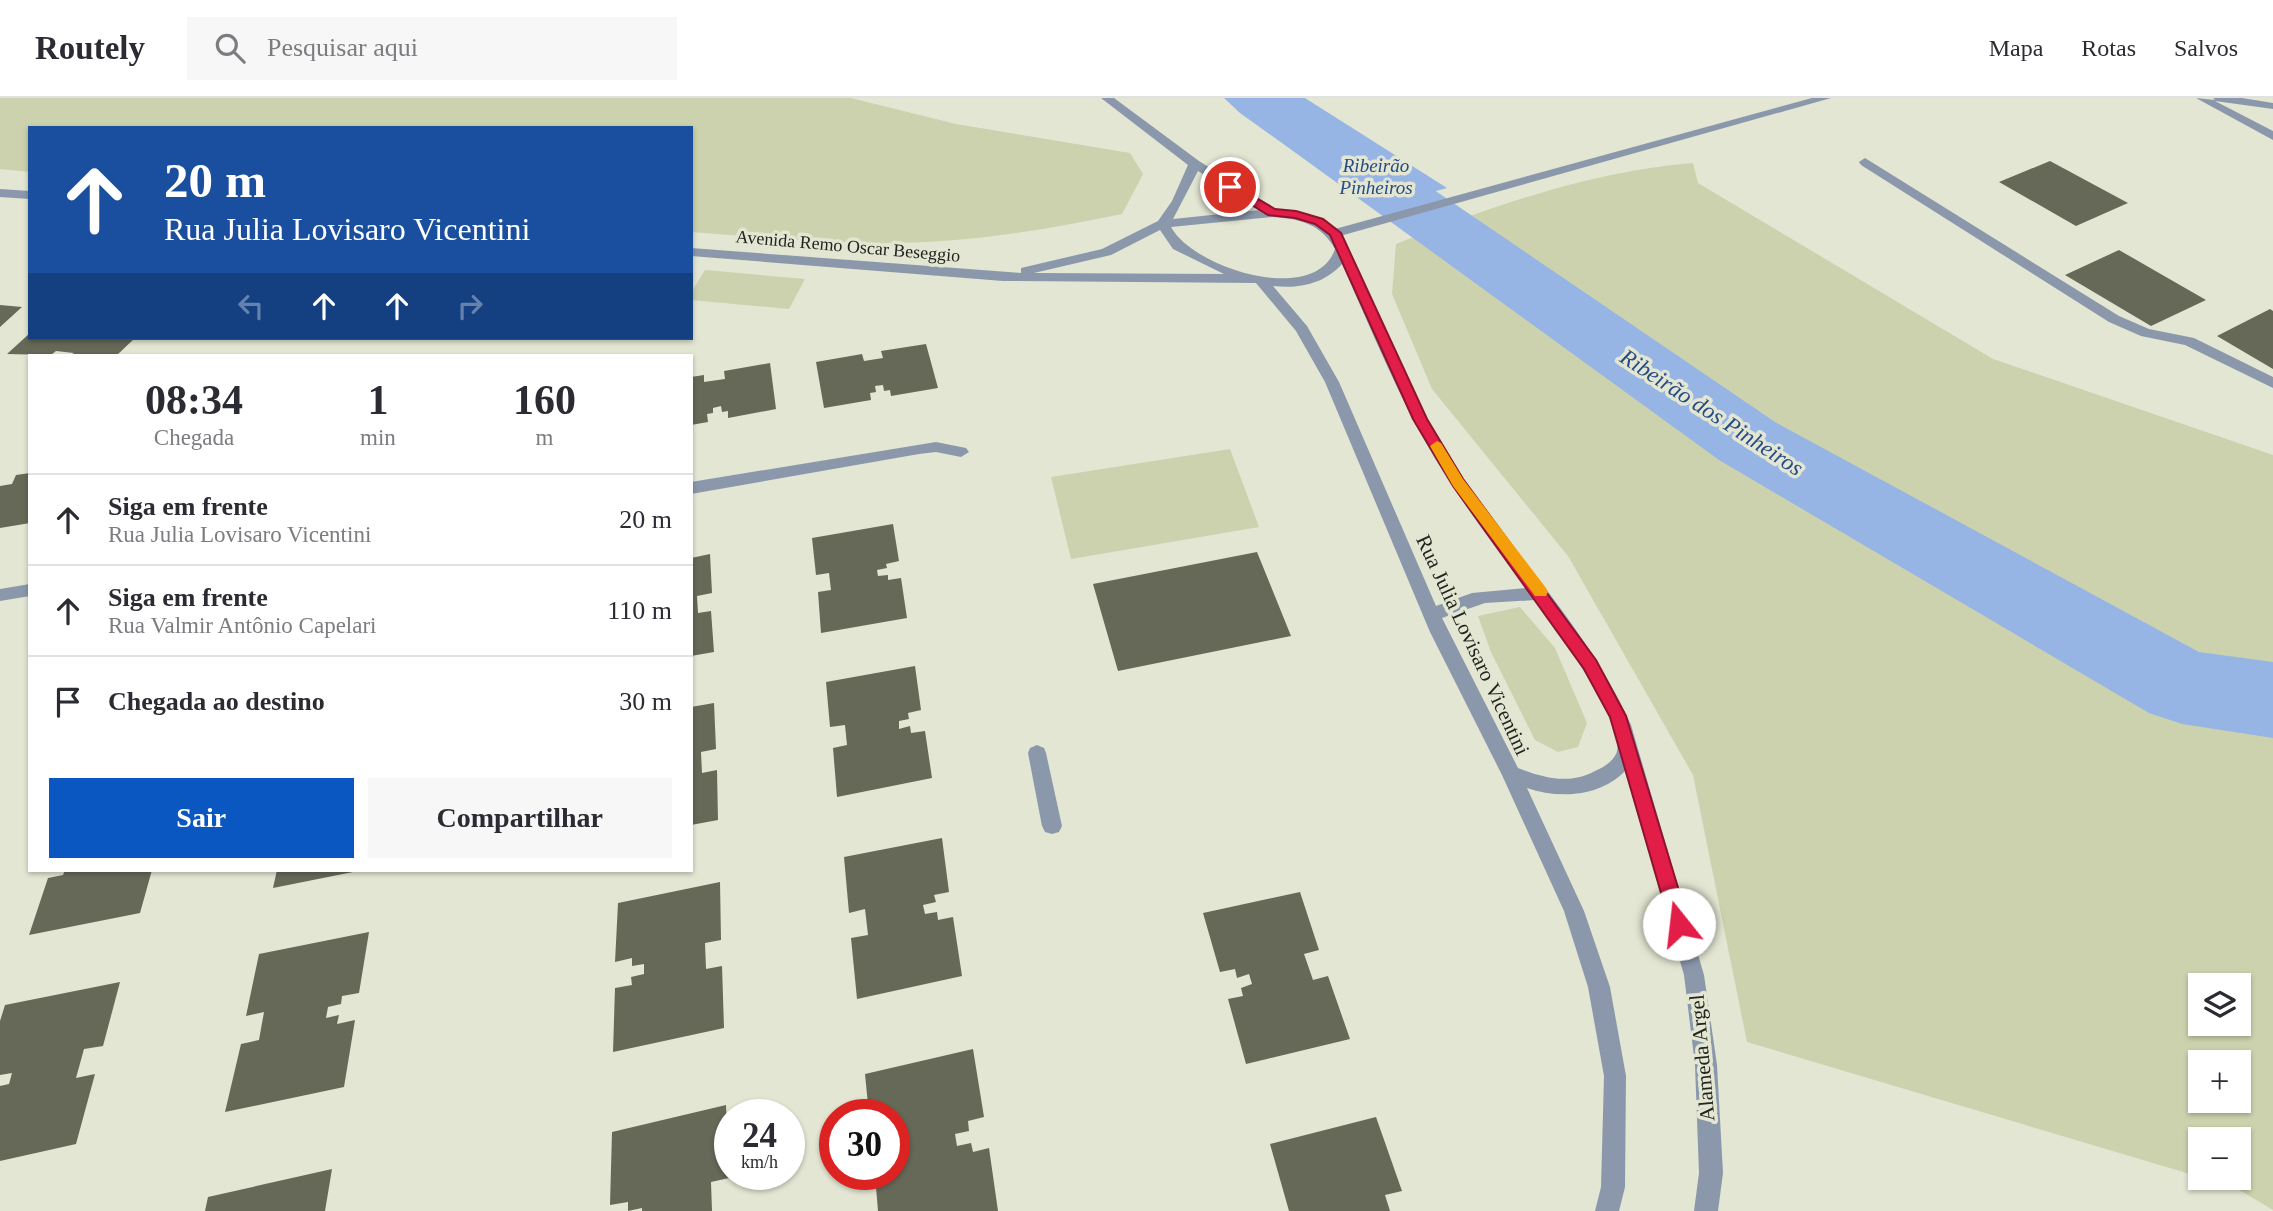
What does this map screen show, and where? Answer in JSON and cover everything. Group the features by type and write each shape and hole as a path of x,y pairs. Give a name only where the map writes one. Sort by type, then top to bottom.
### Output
{"street":[{"path":"1107,98 1195,164 1272,213"},
{"path":"1335,233 1825,98"},
{"path":"2202,98 2273,136"},
{"path":"2219,98 2273,106"},
{"path":"1865,162 2114,319 2146,333 2189,341 2273,383"},
{"path":"1163,224 1178,201 1195,164"},
{"path":"0,193 28,195"},
{"path":"1163,224 1272,213 1296,214 1319,221 1335,233 1420,419 1458,482 1542,594 1590,664 1618,716 1627,746"},
{"path":"1163,224 1175,245 1217,269 1257,279 1289,283 1317,278 1335,266 1342,249"},
{"name":"Avenida Remo Oscar Beseggio","path":"1003,277 1106,252 1163,224"},
{"name":"Avenida Remo Oscar Beseggio","path":"693,252 1003,277 1257,279"},
{"name":"Rua Julia Lovisaro Vicentini","path":"1257,279 1303,329 1332,382 1432,615 1511,774 1548,785 1567,787 1600,779 1622,760 1627,746"},
{"path":"693,488 919,449 936,447 961,452"},
{"path":"0,595 28,590"},
{"path":"1432,615 1457,602 1481,596 1542,594"},
{"name":"Alameda Argel","path":"1627,746 1694,975 1706,1065 1710,1173 1706,1211"},
{"path":"1037,753 1052,826"},
{"path":"1511,774 1574,911 1599,987 1615,1076 1613,1187 1607,1211"}],"green space":[{"path":"0,98 851,98 956,124 1130,153 1143,174 1122,214 1010,234 942,241 879,243 693,232 693,126 28,126 28,172 0,169"},
{"path":"1693,163 1698,183 1993,359 2273,455 2273,1210 2239,1190 2251,1190 2251,1127 2188,1127 2188,1173 1747,1042 1693,775 1568,556 1432,389 1392,294 1396,244 1504,204 1617,174"},
{"path":"705,270 805,279 789,309 693,300 693,290"},
{"path":"1230,449 1259,527 1071,559 1051,477"},
{"path":"1520,607 1555,648 1587,723 1578,747 1558,752 1535,740 1491,652 1478,616"}],"water":[{"name":"Ribeirão Pinheiros","path":"1224,98 1305,98 1447,188 1374,208 1240,113"}],"building":[{"path":"2050,161 2128,203 2076,226 1999,182"},
{"path":"2119,250 2206,300 2151,326 2065,275"},
{"path":"0,305 22,307 0,327"},
{"path":"2270,309 2273,311 2273,369 2217,336"},
{"path":"28,335 28,340 133,340 118,354 72,354 56,351 52,354 7,354"},
{"path":"926,344 938,388 891,396 890,390 884,391 883,385 875,386 876,392 870,393 871,400 824,408 816,362 862,354 864,361 883,358 881,351"},
{"path":"770,363 776,409 728,418 728,411 722,412 721,406 713,408 713,413 707,414 708,422 693,425 693,377 704,375 704,382 725,379 724,371"},
{"path":"28,473 28,523 0,528 0,486 12,484 16,475"},
{"path":"893,524 899,561 886,564 887,568 877,570 878,576 888,575 888,580 901,578 907,618 821,633 818,592 831,590 829,573 816,575 812,538"},
{"path":"1257,552 1291,636 1118,671 1093,584"},
{"path":"710,554 712,593 697,596 698,613 711,611 714,652 693,656 693,558"},
{"path":"915,666 921,710 908,713 909,719 899,721 899,729 910,726 911,733 925,731 932,778 837,797 833,748 847,745 845,725 830,727 826,682"},
{"path":"714,703 716,749 701,752 702,773 717,770 718,820 693,825 693,707"},
{"path":"942,838 949,892 934,895 936,902 923,905 925,914 937,912 938,920 953,917 962,976 857,999 851,938 868,935 865,909 849,913 844,857"},
{"path":"64,872 151,872 140,913 29,935 48,878 63,875"},
{"path":"277,872 353,872 273,888"},
{"path":"720,882 721,940 705,943 706,969 722,966 724,1028 613,1052 615,988 632,985 631,977 644,974 644,964 632,966 632,958 615,962 618,903"},
{"path":"1300,892 1319,950 1304,954 1313,980 1328,976 1350,1039 1246,1064 1228,999 1243,996 1241,988 1252,984 1249,974 1237,978 1235,969 1220,972 1203,913"},
{"path":"369,932 359,993 342,996 341,1004 328,1007 326,1018 339,1015 337,1024 355,1020 344,1087 225,1112 241,1044 259,1040 264,1012 246,1016 259,954"},
{"path":"120,982 103,1046 84,1049 76,1078 95,1074 76,1144 0,1161 0,1086 9,1084 12,1073 0,1075 0,1021 5,1005"},
{"path":"973,1049 984,1117 968,1121 969,1131 955,1134 957,1146 971,1143 973,1152 989,1148 998,1211 878,1211 876,1190 910,1190 910,1099 867,1099 865,1074"},
{"path":"714,1108 712,1211 642,1211 642,1208 628,1211 628,1202 610,1205 612,1132"},
{"path":"1376,1117 1402,1191 1385,1195 1390,1211 1289,1211 1270,1144"},
{"path":"332,1169 325,1211 205,1211 208,1197"}],"waterway":[{"name":"Ribeirão dos Pinheiros","path":"1259,98 1747,441 2182,687 2273,700"}],"slow traffic":[{"path":"1437,446 1458,482 1540,592"}],"route":[{"path":"1230,187 1272,213 1296,214 1319,221 1335,233 1420,419 1458,482 1542,594 1590,664 1618,716 1679,924"}]}
